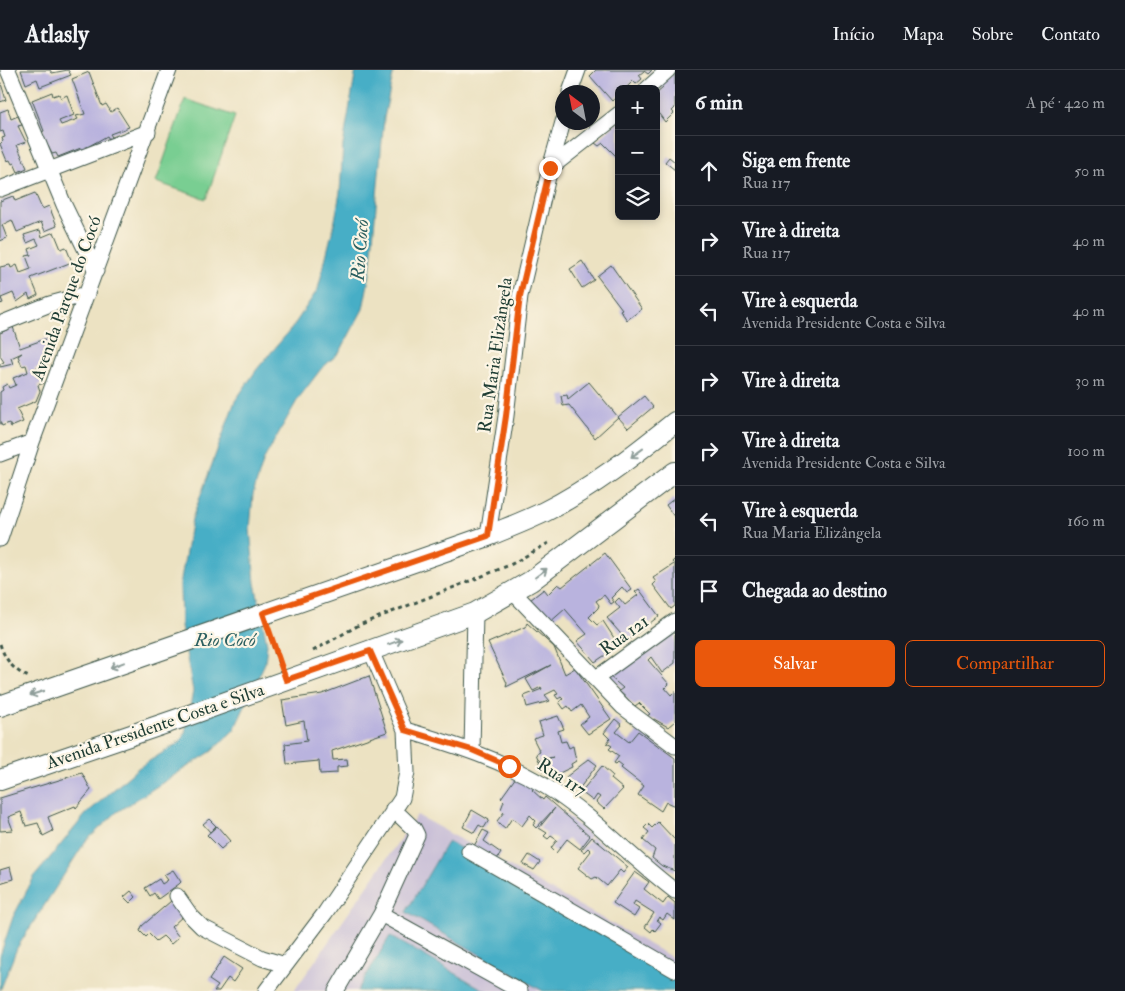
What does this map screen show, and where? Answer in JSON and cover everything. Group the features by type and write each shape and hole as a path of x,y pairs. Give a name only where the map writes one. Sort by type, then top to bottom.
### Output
{"main road":[{"path":"2,707 162,648 488,536 545,512 614,469 675,422"},
{"name":"Avenida Presidente Costa e Silva","path":"3,776 184,717 266,687 282,672 370,651 474,613 513,592 675,472"}],"street":[{"path":"8,70 85,253 96,271"},
{"name":"Avenida Parque do Cocó","path":"0,539 32,442 148,132 169,70"},
{"path":"573,85 578,70"},
{"path":"652,85 668,70"},
{"path":"550,168 615,117"},
{"name":"Rua Maria Elizângela","path":"488,536 506,416 520,296 561,130"},
{"path":"0,189 148,132"},
{"path":"0,324 50,304 87,294"},
{"path":"0,454 32,442"},
{"path":"513,592 623,707 674,743"},
{"path":"472,750 474,613"},
{"name":"Rua 121","path":"596,679 675,621"},
{"path":"266,991 325,913 402,798 407,772 405,730 370,651"},
{"name":"Rua 117","path":"405,730 472,750 546,787 580,811 675,891"},
{"path":"336,991 381,914 417,835 414,829 393,809"},
{"path":"469,851 675,970"},
{"path":"177,896 191,916 202,927 262,958 285,965"},
{"path":"381,914 520,991"}],"path":[{"path":"306,655 359,625 510,566 553,541"},
{"path":"256,616 282,672"},
{"path":"0,644 3,654 11,666 21,674 36,680"},
{"name":"Avenida Presidente Costa e Silva","path":"282,672 288,660"}],"shaded area":[{"path":"417,815 675,959 675,991 294,991"}],"green space":[{"path":"185,99 235,116 206,199 156,182"}],"water":[{"name":"Rio Cocó","path":"356,70 394,70 384,118 370,273 363,309 340,352 321,369 298,399 264,459 253,494 250,529 255,583 267,644 265,663 234,730 212,751 117,812 85,842 17,948 0,991 0,956 13,917 34,877 86,814 138,768 180,742 185,733 193,691 181,626 180,584 192,519 235,401 257,369 292,328 318,289 340,192 343,145"},
{"path":"448,841 675,972 675,991 543,991 406,912"},
{"path":"390,936 486,991 357,991"}],"building":[{"path":"21,70 50,70 52,73 68,70 71,75 40,87 37,79 26,84"},
{"path":"596,70 652,70 648,74 644,71 639,75 642,79 636,84 633,81 629,85 615,85 615,98 612,101 600,85 590,76"},
{"path":"89,72 102,106 106,104 111,112 117,108 129,127 110,134 112,137 109,139 107,136 82,150 81,148 58,157 56,153 52,154 48,146 46,147 41,132 44,131 32,100 52,92 53,96 59,94 61,98 67,95 74,115 59,121 61,125 78,119 76,116 85,114 72,79"},
{"path":"675,73 675,108 672,111 674,113 665,122 660,115 660,91 663,88 659,84"},
{"path":"0,80 6,100 0,102"},
{"path":"8,109 11,119 18,116 22,125 18,126 26,142 17,145 27,168 18,172 14,163 12,164 10,160 7,161 0,144 3,141 2,138 5,137 3,131 0,132 0,112"},
{"path":"615,125 615,155 603,143 599,146 595,143"},
{"path":"669,157 675,162 675,170 665,162"},
{"path":"35,193 42,209 49,206 57,226 45,231 41,222 17,232 12,220 2,225 7,238 0,241 0,201 13,196 15,201"},
{"path":"40,230 42,237 54,232 61,249 66,247 72,262 31,278 38,295 30,299 28,294 17,302 13,293 1,298 3,303 0,304 0,267 10,265 11,268 17,265 20,273 31,269 26,256 31,255 29,249 39,245 36,239 27,243 24,235"},
{"path":"582,261 594,280 582,288 570,269"},
{"path":"611,265 642,309 627,320 620,310 622,309 597,276"},
{"path":"13,327 20,348 48,338 53,351 49,353 51,358 47,359 47,365 34,369 37,377 41,376 44,383 38,385 40,391 36,401 17,409 23,422 11,427 9,423 2,426 0,422 0,392 3,390 2,387 7,384 9,388 16,385 13,378 28,372 26,365 22,366 18,356 22,353 11,358 13,364 0,367 0,364 4,362 0,356 0,333"},
{"path":"589,382 618,417 595,438 569,405 563,406 561,396 567,395 568,399"},
{"path":"644,396 653,407 628,428 618,417"},
{"path":"675,498 675,518 666,505"},
{"path":"605,553 632,590 627,593 622,587 611,598 614,602 611,604 604,595 596,601 599,605 598,608 589,617 597,625 603,621 616,641 614,643 617,647 595,662 577,641 587,634 565,609 549,623 530,600 544,589 548,594 558,584 562,587"},
{"path":"675,559 675,606 671,609 653,585 656,582 653,578 674,564 672,562"},
{"path":"639,589 659,616 627,641 607,618 620,608 615,602 619,598 625,605 638,595 635,592"},
{"path":"527,623 554,647 565,674 575,668 611,719 588,734 580,724 589,717 581,705 572,712 568,706 564,709 559,702 563,699 561,697 558,699 555,695 558,694 555,690 545,695 550,701 527,707 524,696 542,689 541,687 533,691 526,679 551,665 506,687 507,683 488,643 525,627"},
{"path":"675,623 675,663 662,673 651,657 648,660 669,684 665,688 671,695 675,691 675,721 668,727 654,719 651,721 647,716 650,714 639,703 635,706 619,691 623,688 609,676"},
{"path":"369,676 387,732 332,751 333,760 347,759 348,766 337,767 337,773 320,774 319,761 287,764 285,744 307,741 304,721 286,725 282,700 322,694"},
{"path":"558,716 564,729 558,731 561,742 566,741 569,748 573,746 576,761 571,764 572,767 549,778 546,771 543,772 539,762 553,757 539,761 536,754 540,752 533,738 543,735 539,722"},
{"path":"615,719 622,725 616,732 629,742 638,731 675,758 675,806 666,802 661,811 638,795 644,786 621,768 623,766 618,762 614,763 619,756 609,749 612,746 607,743 610,739 604,733"},
{"path":"589,759 597,765 579,789 566,777"},
{"path":"602,766 613,776 611,779 623,789 604,809 596,802 600,797 597,795 593,801 581,792"},
{"path":"82,773 91,790 76,808 75,806 48,817 53,831 43,836 38,823 26,826 21,812 8,817 13,830 0,831 0,798"},
{"path":"516,777 535,787 532,790 543,800 545,797 590,836 580,849 567,839 556,853 551,848 557,840 551,836 548,839 544,836 547,833 539,828 555,808 536,828 533,825 536,821 530,815 522,826 512,818 505,829 500,825 497,821 504,812 501,809 504,801 501,798"},
{"path":"472,810 489,820 484,828 479,825 474,833 463,827"},
{"path":"209,819 216,826 210,832 203,824"},
{"path":"658,822 675,840 675,871 662,866 652,858 655,850 643,840 649,832 644,828 648,824 652,828"},
{"path":"217,826 230,841 221,849 207,835"},
{"path":"483,830 489,833 484,841 501,853 497,859 474,846"},
{"path":"592,837 628,867 623,873 620,870 607,886 596,877 592,879 578,868 591,851 588,848 584,852 581,850"},
{"path":"529,855 540,862 534,870 523,864"},
{"path":"10,867 13,879 0,883 0,870"},
{"path":"173,870 181,882 158,899 154,893 150,896 145,888 159,879 162,884 168,880 164,875"},
{"path":"635,872 649,882 644,889 663,904 668,897 675,903 675,920 667,914 663,920 659,917 657,920 661,923 655,931 653,929 651,932 645,927 654,913 635,901 633,905 639,909 634,917 613,903"},
{"path":"131,891 136,897 130,903 124,897"},
{"path":"171,901 184,915 171,927 179,937 171,944 163,936 156,941 149,934 146,937 140,931 142,926"},
{"path":"224,957 242,969 233,982 228,978 219,991 214,991 218,986 209,980"}],"route":[{"path":"509,766 472,750 405,730 370,651 286,680 263,613 488,536 506,416 520,296 550,168"}]}
